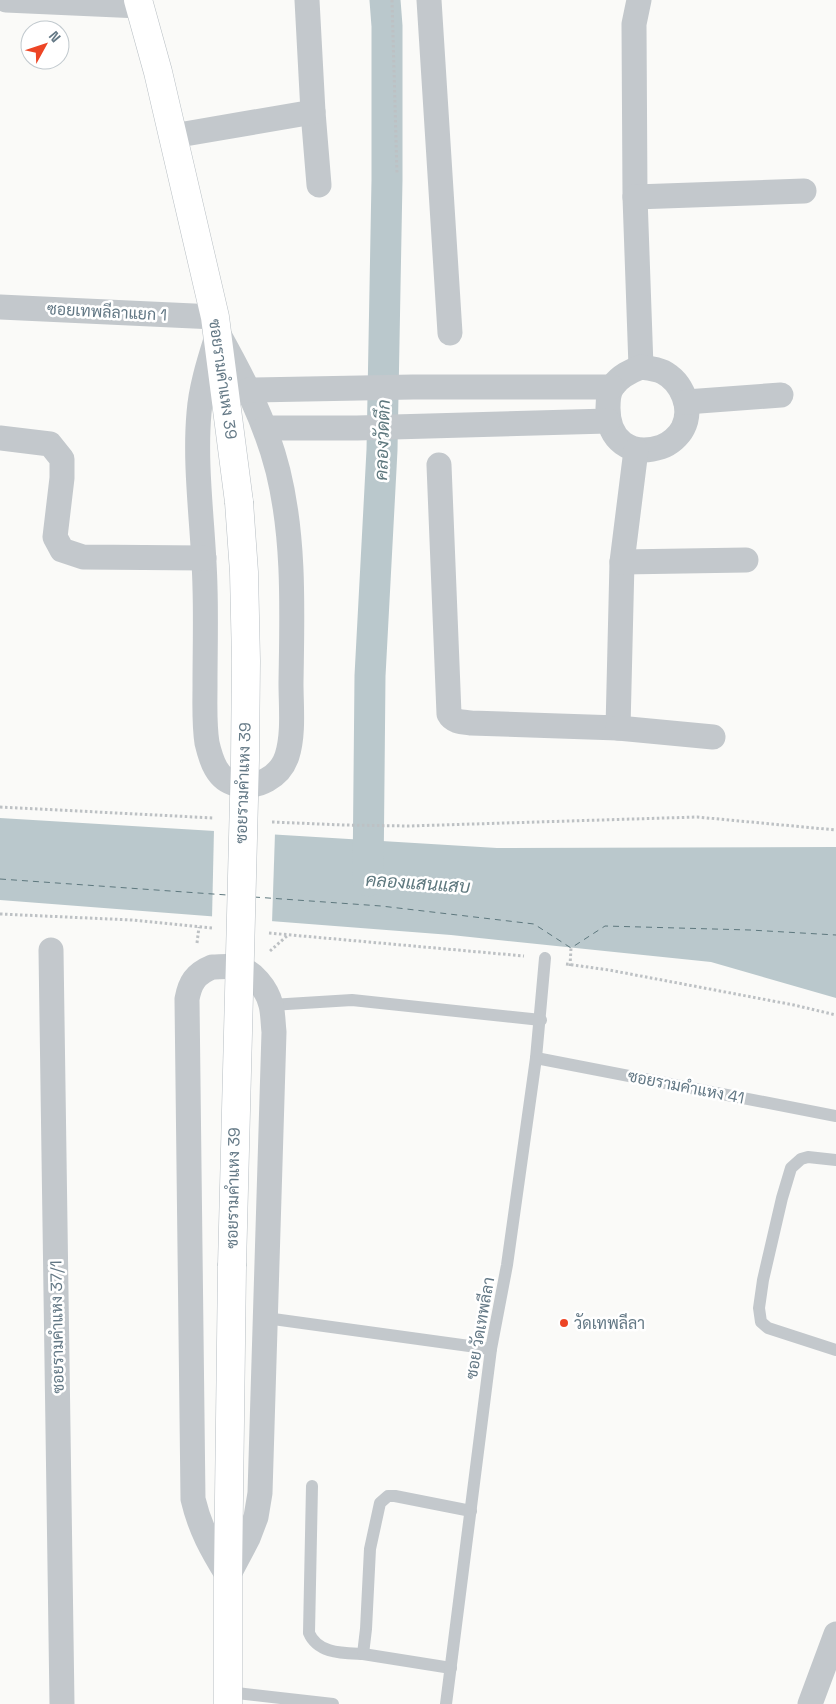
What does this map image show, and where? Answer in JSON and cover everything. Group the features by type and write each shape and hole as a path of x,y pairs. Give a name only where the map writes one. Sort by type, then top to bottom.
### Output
{"main road":[{"name":"ซอยรามคำแหง 39","path":"139,3 174,136 216,325 239,502 244,572 246,661 232,1266 228,1698"}],"street":[{"path":"6,0 139,3"},
{"path":"307,0 319,185"},
{"path":"429,0 450,333"},
{"path":"639,0 634,24 634,197 641,367"},
{"path":"174,136 313,112"},
{"path":"634,197 804,191"},
{"name":"ซอยเทพลีลาแยก 1","path":"0,306 216,325"},
{"path":"216,325 249,390 265,428 278,470 287,514 292,623 290,737 286,757 278,770 267,781 253,785 236,784 223,778 213,765 204,725 205,587 198,441 199,412 203,385 216,325"},
{"path":"641,367 662,371 672,378 681,387 686,402 686,417 678,436 667,445 651,450 636,450 624,445 608,421 608,403 612,386 626,374 641,367"},
{"path":"249,390 612,386"},
{"path":"444,387 444,426"},
{"path":"686,402 781,395"},
{"path":"265,428 357,428 608,421"},
{"path":"0,438 50,444 62,459 62,478 55,537 62,550 83,557 204,558"},
{"path":"618,728 622,562 636,450"},
{"path":"438,465 450,717 460,722 471,723 618,728 713,737"},
{"path":"622,562 746,560"},
{"name":"ซอยรามคำแหง 37/1","path":"51,950 62,1704"},
{"name":"ซอยรามคำแหง 39","path":"236,967 248,972 266,991 271,1006 274,1032 274,1075 260,1493 256,1517 248,1538 228,1576 207,1542 198,1521 193,1499 187,999 193,978 202,971 212,968 236,967"},
{"path":"810,1704 836,1634"}],"lane":[{"name":"ซอย วัดเทพลีลา","path":"446,1704 491,1349 507,1265 536,1058 545,958"},
{"path":"271,1006 352,1000 540,1020"},
{"name":"ซอยรามคำแหง 41","path":"536,1058 836,1116"},
{"path":"836,1160 808,1157 801,1159 791,1168 763,1280 759,1308 761,1322 768,1328 836,1350"},
{"path":"266,1318 491,1349"},
{"path":"312,1486 309,1633 312,1641 321,1648 339,1653 363,1654 451,1668"},
{"path":"363,1654 370,1549 380,1503 388,1496 396,1496 471,1511"},
{"path":"228,1698 333,1704"}],"path":[{"path":"392,0 397,174"},
{"path":"0,807 223,819"},
{"path":"270,822 409,826 697,817 836,830"},
{"path":"0,914 132,920 219,928"},
{"path":"268,933 545,958 570,966 619,972 794,1005 836,1015"},
{"path":"570,966 572,948"}],"water":[{"name":"คลองแสนแสบ","path":"0,818 497,848 836,847 836,998 711,962 451,935 0,900"}],"pier":[{"path":"214,829 275,833 272,923 212,919"}],"waterway":[{"name":"คลองวัดตึก","path":"368,881 370,676 382,450 387,180 387,26 385,0"}],"ferry route":[{"path":"0,879 227,895"},
{"path":"254,897 381,906 534,924 571,948 605,926 750,930 836,935"}],"place":[{"name":"วัดเทพลีลา","path":"564,1323"}]}
